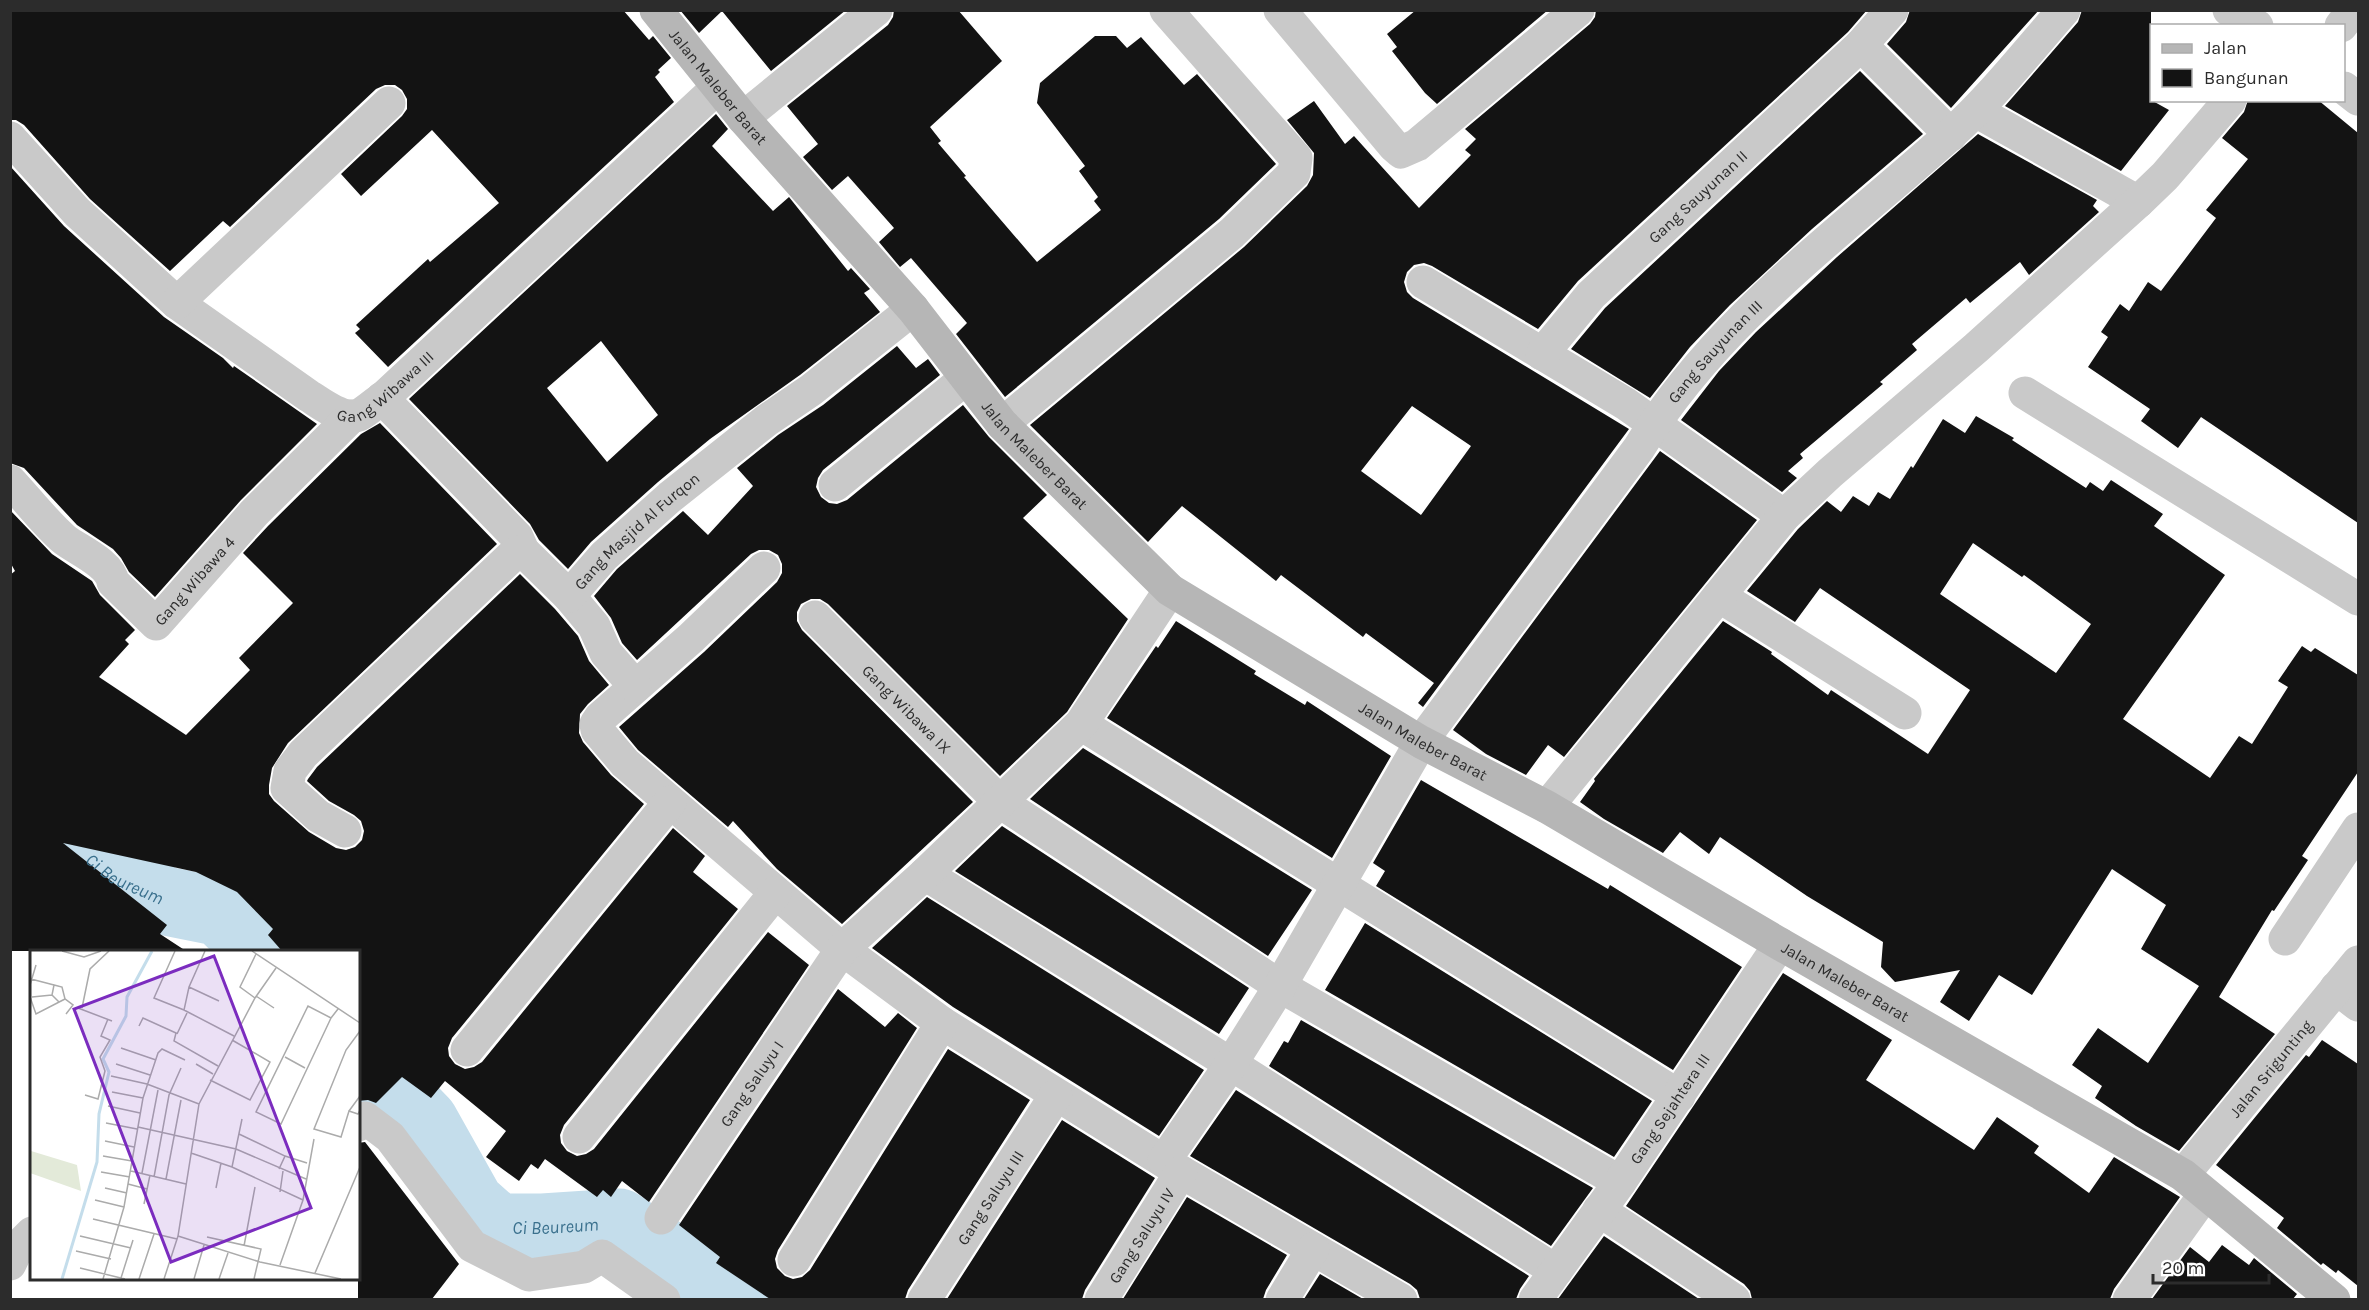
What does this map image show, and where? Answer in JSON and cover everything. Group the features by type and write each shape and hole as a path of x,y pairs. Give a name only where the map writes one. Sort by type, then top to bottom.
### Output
{"street":[{"name":"Jalan Maleber Barat","path":"656,10 743,118 913,309 1002,424 1170,590 1421,742 1546,807 2194,1184 2334,1299"},
{"path":"743,118 876,10"},
{"path":"1002,424 1232,233 1294,173 1296,158 1166,10"},
{"path":"1280,10 1401,152 1417,145 1578,10"},
{"name":"Gang Sauyunan II","path":"1542,354 1591,294 1861,45 1892,10"},
{"name":"Gang Sauyunan III","path":"1280,986 1421,742 1639,448 1653,423 1713,349 1794,270 1976,111 2064,10"},
{"path":"2229,10 2254,24"},
{"path":"2342,24 2353,10"},
{"path":"1861,45 1951,135"},
{"name":"Gang Wibawa III","path":"10,138 77,212 177,303 328,409 352,416 360,414 382,398 718,87"},
{"path":"2345,89 2358,99"},
{"path":"1546,807 1784,516 2138,202 2165,176 2228,102"},
{"path":"177,303 389,103"},
{"path":"1976,111 2138,202"},
{"path":"1423,282 1653,423 1784,516"},
{"name":"Gang Masjid Al Furqon","path":"382,398 517,537 523,550 569,596 604,556 670,497 913,309"},
{"path":"835,485 965,379"},
{"path":"2025,393 2358,599"},
{"name":"Gang Wibawa 4","path":"10,481 65,540 86,552 112,576 113,582 156,624 254,513 352,416"},
{"path":"345,831 318,816 287,788 290,771 303,754 514,554 523,550"},
{"path":"764,568 691,638 604,713 596,724 597,730 625,763 842,949 942,1023 1173,1167 1401,1299"},
{"name":"Gang Saluyu I","path":"661,1218 842,949 925,874 1081,724 1170,590"},
{"path":"569,596 594,626 606,653 635,686"},
{"path":"1719,596 1905,713"},
{"name":"Gang Wibawa IX","path":"815,617 1000,802 1280,986 1620,1182"},
{"path":"1081,724 1679,1096"},
{"path":"467,1050 670,802"},
{"path":"2285,939 2358,829"},
{"path":"925,874 1232,1064 1556,1271"},
{"path":"579,1137 775,893"},
{"name":"Gang Sejahtera III","path":"1536,1299 1620,1182 1780,944"},
{"name":"Jalan Srigunting","path":"2129,1299 2194,1184 2347,997 2358,962"},
{"name":"Gang Saluyu IV","path":"1101,1299 1173,1167 1280,986"},
{"path":"794,1260 942,1023"},
{"name":"Gang Saluyu III","path":"924,1299 1056,1095"},
{"path":"360,1123 365,1118 390,1137 472,1245 529,1275 584,1267 602,1256 664,1299"},
{"path":"1599,1210 1696,1289 1734,1299"},
{"path":"1282,1299 1313,1249"}],"building":[{"path":"10,10 623,10 649,40 653,36 671,58 658,70 660,72 655,77 674,102 388,367 355,333 360,329 356,325 428,259 430,262 499,203 432,130 361,196 341,174 402,116 407,109 407,99 402,90 395,85 385,85 376,89 230,227 223,221 170,271 90,199 24,125 16,120 10,120"},
{"path":"680,10 846,10 771,71 722,11 699,33"},
{"path":"894,10 958,10 1002,61 930,127 941,141 938,143 966,176 964,177 1037,262 1101,210 1094,201 1098,197 1079,171 1085,166 1037,103 1040,83 1095,36 1116,36 1127,48 1141,37 1184,85 1197,74 1276,164 1219,219 1005,397 956,334 967,323 911,258 900,267 879,242 894,228 848,176 832,190 803,157 818,144 787,106 888,25"},
{"path":"1416,10 1548,10 1437,104 1425,93 1392,51 1397,47 1387,34"},
{"path":"1596,10 1867,10 1848,32 1578,281 1538,329 1432,266 1424,263 1414,265 1407,272 1404,282 1407,292 1413,298 1629,429 1423,707 1418,703 1434,683 1366,633 1363,637 1281,575 1276,581 1182,506 1148,542 1030,425 1244,247 1307,186 1313,175 1314,153 1287,120 1314,101 1345,144 1354,136 1419,208 1471,155 1465,150 1476,139 1465,129 1590,24 1595,17","holes":["1412,406 1471,446 1421,515 1361,471"]},
{"path":"1910,10 2039,10 1951,108 1887,44 1906,22"},
{"path":"2082,10 2151,10 2150,102 2169,110 2121,171 2005,106 2078,22"},
{"path":"1860,71 1923,134 1812,229 1730,305 1690,347 1650,398 1571,349 1605,308"},
{"path":"2247,102 2320,102 2358,133 2358,523 2201,417 2178,448 2141,421 2150,409 2088,367 2108,337 2101,332 2120,304 2129,311 2148,282 2161,291 2216,218 2206,210 2248,159 2222,138 2244,112"},
{"path":"716,114 728,129 712,146 773,211 789,197 848,271 851,268 870,289 864,293 880,312 800,375 710,439 591,542 568,569 539,540 530,524 409,399","holes":["601,341 658,415 607,462 547,388"]},
{"path":"1978,134 2097,200 2093,206 2099,212 2029,275 2020,262 1970,303 1966,298 1912,344 1917,350 1880,382 1883,384 1800,454 1803,458 1788,471 1797,478 1782,492 1681,420 1719,371 1756,332 1837,257"},
{"path":"10,166 64,226 164,317 223,358 233,368 234,366 317,424 241,500 155,597 129,572 113,549 77,525 24,468 10,463"},
{"path":"897,346 916,368 928,359 940,375 823,470 816,487 821,497 829,503 837,504 847,500 963,405 989,437 1047,495 1023,518 1128,619 1067,712 1000,776 828,604 820,599 811,599 801,604 797,612 797,621 802,630 973,802 842,924 777,869 733,821 728,827 638,750 619,727 704,652 777,582 782,573 782,564 778,555 769,550 759,550 751,554 637,660 622,643 611,618 594,596 617,569 683,511 708,535 753,486 737,468 778,435 823,405"},
{"path":"1976,416 2014,438 2012,440 2086,488 2090,482 2103,491 2111,480 2163,514 2154,526 2225,575 2123,719 2210,778 2239,736 2252,744 2288,687 2278,681 2302,646 2311,652 2315,648 2358,675 2358,772 2302,856 2308,860 2274,911 2272,910 2219,997 2275,1034 2179,1151 2136,1126 2095,1098 2102,1086 2072,1065 2098,1028 2148,1063 2199,986 2141,949 2166,905 2112,869 2032,995 1999,975 1969,1021 1940,1002 1960,970 1895,982 1881,967 1883,942 1807,896 1720,837 1709,854 1680,832 1663,853 1604,819 1580,802 1595,781 1594,779 1723,621 1772,652 1771,654 1828,695 1831,690 1928,754 1970,690 1820,588 1795,622 1747,591 1798,529 1827,501 1841,512 1853,496 1869,506 1878,492 1890,499 1911,466 1913,468 1943,419 1965,433","holes":["1973,543 2022,577 2024,575 2091,624 2056,673 1940,594"]},
{"path":"380,423 497,544 288,743 272,768 269,794 274,801 309,832 336,848 346,850 355,847 362,840 364,831 361,821 329,801 307,781 308,779 317,767 520,574 578,636 589,661 609,685 580,714 579,733 583,742 611,775 644,804 452,1038 448,1048 449,1056 455,1064 465,1069 482,1062 673,828 705,856 693,872 738,909 564,1125 560,1135 561,1143 567,1151 577,1156 594,1149 768,932 809,965 649,1202 622,1181 611,1197 603,1190 597,1197 545,1159 538,1169 531,1164 519,1181 486,1157 506,1131 445,1081 431,1098 402,1077 376,1103 368,1100 360,1101 360,950 281,950 268,935 273,929 237,892 196,872 63,843 167,925 160,934 184,950 10,951 10,575 15,571 10,562 10,510 52,554 92,581 100,595 135,630 125,640 129,644 99,677 186,735 250,670 239,658 293,603 243,553 361,434"},
{"path":"1660,451 1757,520 1564,757 1548,745 1526,775 1486,754 1453,730"},
{"path":"1176,621 1256,671 1254,674 1305,705 1307,701 1391,756 1332,858 1107,718 1156,646 1158,648"},
{"path":"1083,748 1312,890 1268,956 1030,799"},
{"path":"1421,780 1608,889 1610,885 1742,967 1673,1070 1376,886 1385,871 1373,863"},
{"path":"1002,826 1249,988 1219,1034 955,871"},
{"path":"927,897 1204,1070 1159,1136 953,1007 872,948"},
{"path":"1365,923 1652,1101 1614,1157 1325,990"},
{"path":"1783,973 1892,1040 1866,1080 1974,1150 1997,1117 2039,1146 2034,1153 2089,1193 2114,1157 2180,1197 2114,1289 2110,1299 1752,1299 1750,1291 1744,1284 1626,1206"},
{"path":"838,989 885,1027 898,1013 917,1028 778,1250 775,1259 777,1268 785,1276 793,1279 802,1277 810,1270 948,1049 1030,1100 908,1290 905,1299 770,1299 716,1263 720,1257 679,1225"},
{"path":"1301,1020 1593,1188 1551,1246 1269,1066 1284,1041 1288,1043"},
{"path":"2322,1040 2358,1064 2358,1286 2338,1270 2336,1273 2323,1263 2321,1265 2277,1228 2284,1218 2216,1165 2306,1055 2309,1057"},
{"path":"1236,1090 1529,1276 1516,1299 1420,1299 1417,1290 1410,1284 1190,1156"},
{"path":"1062,1120 1155,1178 1085,1290 1082,1299 947,1299"},
{"path":"365,1142 459,1264 432,1299 358,1299 360,1143"},
{"path":"1187,1197 1287,1255 1263,1299 1123,1299"},
{"path":"1604,1236 1699,1299 1558,1299"},
{"path":"2222,1245 2249,1265 2254,1258 2297,1294 2293,1299 2152,1299 2190,1247 2209,1262"},
{"path":"1320,1274 1363,1299 1304,1299"}],"waterway":[{"name":"Ci Beureum","path":"10,780 68,841 114,878 166,901 221,912 245,936 250,950"},
{"name":"Ci Beureum","path":"360,1072 393,1090 424,1122 470,1204 497,1228 543,1228 619,1223 734,1300"}]}
